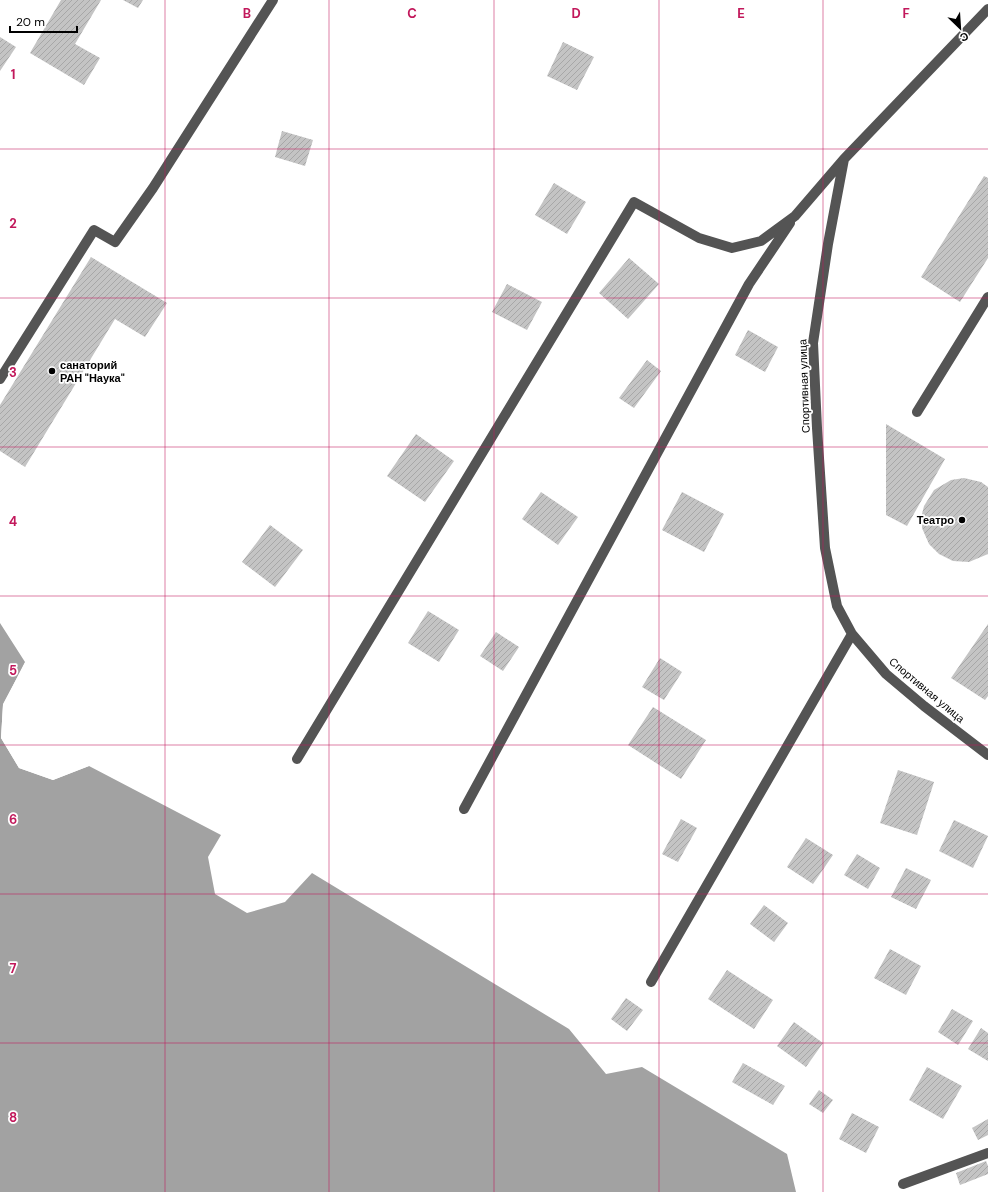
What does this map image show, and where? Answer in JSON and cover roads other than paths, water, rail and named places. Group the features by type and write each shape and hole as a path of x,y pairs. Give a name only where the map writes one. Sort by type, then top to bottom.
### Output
{"street":[{"path":"0,379 94,230 115,242 153,188 273,0"},
{"path":"464,809 749,284 795,216 844,159 988,9"},
{"name":"Спортивная улица","path":"844,159 827,251 813,344 825,548 837,606 852,634 886,674 924,706 988,754"},
{"path":"298,759 634,202 698,238 732,248 761,241 795,216"},
{"path":"917,412 988,297"},
{"path":"651,982 852,634"},
{"path":"903,1184 988,1152"}],"place":[{"name":"санаторий РАН \"Наука\"","path":"52,371"},
{"name":"Театро","path":"962,520"}]}
